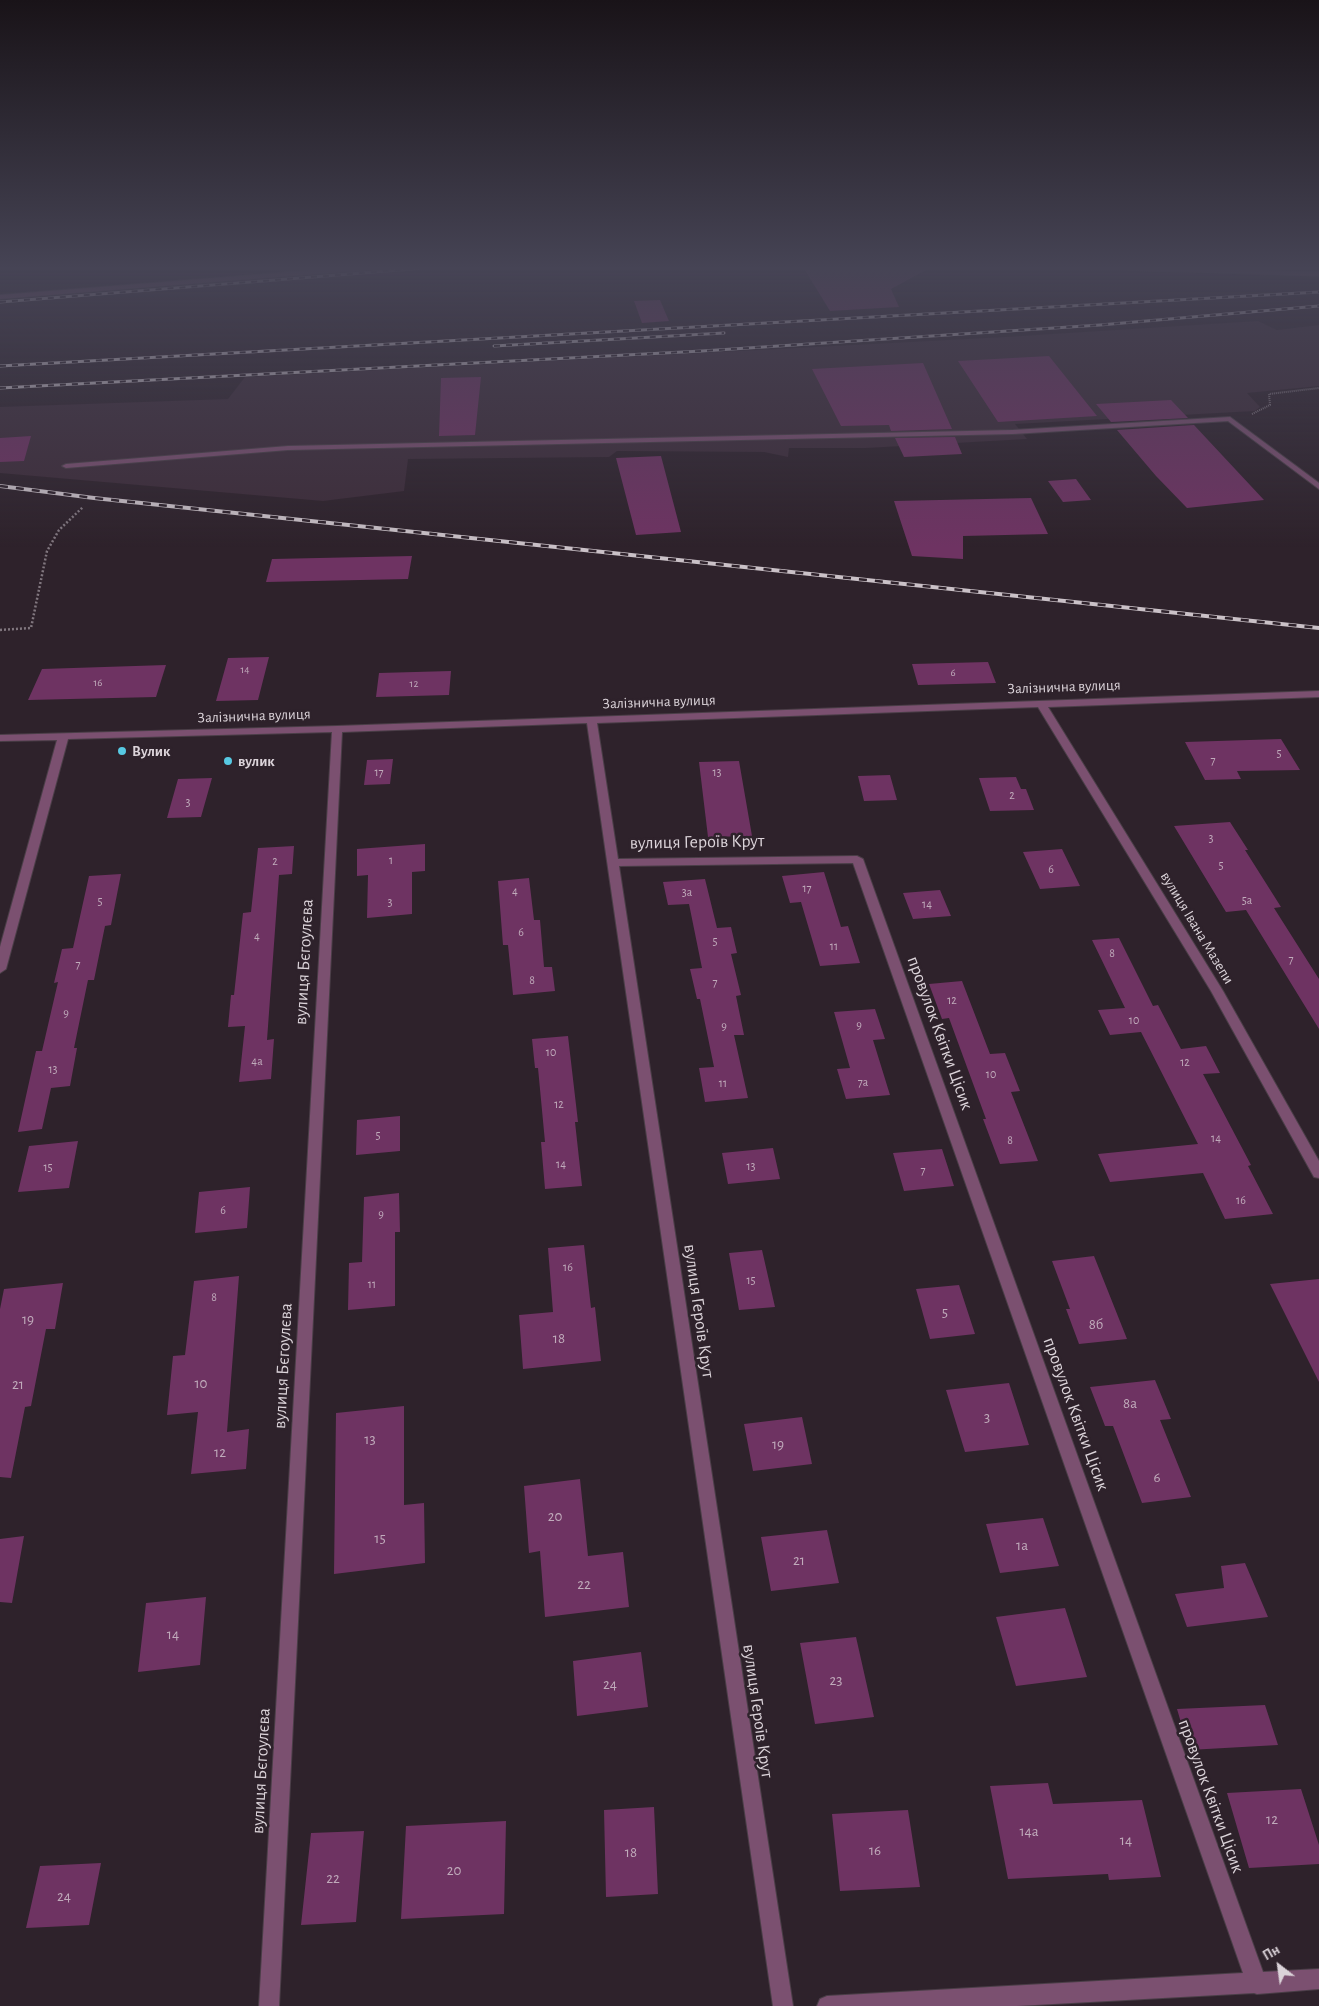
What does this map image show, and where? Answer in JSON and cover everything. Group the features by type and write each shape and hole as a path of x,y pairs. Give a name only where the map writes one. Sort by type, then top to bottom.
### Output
{"street":[{"path":"66,466 288,448 1013,432 1230,419 1319,487"},
{"name":"Залізнична вулиця","path":"0,738 337,729 1319,694"},
{"name":"вулиця Івана Мазепи","path":"1041,703 1217,991 1319,1174"},
{"path":"592,720 613,862"},
{"name":"вулиця Бєгоулєва","path":"268,2006 337,729"},
{"path":"0,969 63,737"},
{"name":"вулиця Героїв Крут","path":"782,2006 613,862 857,859"},
{"name":"провулок Квітки Цісик","path":"857,859 1257,1984"},
{"path":"827,2006 1257,1984 1319,1979"}],"path":[{"path":"1230,419 1262,410 1270,405 1269,394 1319,388"},
{"path":"0,630 31,628 47,551 59,530 83,508"}],"shaded area":[{"path":"556,361 1319,361 1319,386 1247,393 1260,407 1255,411 1015,424 1027,439 866,448 789,448 788,457 764,452 617,451 609,457 408,459 404,491 323,501 0,473 0,407 228,399 245,377"}],"building":[{"path":"958,361 1053,361 1097,416 998,422"},
{"path":"923,363 952,429 891,431 889,425 841,426 812,369"},
{"path":"481,377 475,435 439,436 441,378"},
{"path":"1171,400 1188,418 1111,422 1096,404"},
{"path":"1194,425 1264,500 1187,508 1156,476 1117,430"},
{"path":"31,436 24,461 0,462 0,438"},
{"path":"955,437 962,454 904,457 895,438"},
{"path":"661,456 681,532 636,535 616,458"},
{"path":"1076,479 1091,500 1063,502 1048,481"},
{"path":"1031,498 1048,534 963,536 963,559 912,556 894,501"},
{"path":"412,556 408,579 266,582 272,559"},
{"path":"269,657 258,700 216,701 228,658"},
{"path":"988,662 996,683 918,685 912,664"},
{"path":"166,665 156,697 28,700 42,669"},
{"path":"451,671 449,695 376,697 379,673"},
{"path":"1281,739 1300,770 1237,771 1241,779 1205,780 1185,742"},
{"path":"393,759 390,784 364,785 367,760"},
{"path":"739,761 752,836 708,837 699,762"},
{"path":"890,775 897,800 864,801 858,776"},
{"path":"1016,777 1021,789 1026,789 1034,810 990,811 979,778"},
{"path":"212,778 201,817 167,818 178,779"},
{"path":"1230,822 1248,850 1245,850 1281,907 1274,908 1319,979 1319,1029 1246,910 1226,912 1174,826"},
{"path":"425,844 425,871 412,872 412,914 367,918 368,875 357,876 357,849"},
{"path":"294,846 292,874 279,875 267,1040 274,1039 271,1079 239,1082 245,1026 228,1027 231,995 234,995 243,913 251,912 258,848"},
{"path":"1062,849 1080,886 1040,889 1023,852"},
{"path":"824,872 841,927 848,926 860,963 820,966 801,902 790,903 782,876"},
{"path":"121,874 111,925 105,926 94,980 88,980 74,1048 77,1048 70,1086 51,1088 42,1129 18,1132 36,1051 42,1051 58,982 54,983 62,949 73,948 89,876"},
{"path":"529,878 534,920 540,920 544,967 552,967 555,991 513,995 508,945 503,945 498,881"},
{"path":"705,879 717,928 731,927 737,953 731,954 741,995 736,996 744,1035 734,1035 748,1098 705,1102 699,1068 714,1067 700,999 697,999 690,969 702,968 689,904 668,905 663,882"},
{"path":"940,890 951,916 913,919 903,893"},
{"path":"1119,938 1153,1006 1158,1005 1181,1049 1206,1046 1220,1073 1203,1074 1251,1165 1248,1166 1273,1214 1225,1219 1203,1173 1110,1182 1098,1154 1198,1144 1141,1032 1110,1035 1098,1010 1125,1008 1092,940"},
{"path":"962,981 990,1054 1005,1053 1020,1091 1011,1092 1038,1161 1000,1164 983,1119 986,1119 949,1018 942,1019 929,984"},
{"path":"875,1009 885,1039 873,1040 890,1095 846,1099 837,1069 850,1068 834,1012"},
{"path":"568,1036 578,1122 575,1122 582,1186 545,1189 541,1142 545,1142 538,1068 535,1068 532,1039"},
{"path":"400,1116 400,1151 356,1155 357,1120"},
{"path":"78,1141 69,1188 18,1192 29,1146"},
{"path":"773,1148 780,1179 728,1184 722,1153"},
{"path":"942,1149 954,1186 904,1191 893,1153"},
{"path":"250,1187 247,1228 195,1233 199,1192"},
{"path":"399,1193 400,1232 395,1232 395,1306 348,1310 349,1263 362,1262 364,1197"},
{"path":"584,1245 591,1308 595,1307 601,1361 523,1369 519,1315 553,1312 548,1248"},
{"path":"762,1250 775,1307 739,1310 729,1253"},
{"path":"1094,1256 1127,1339 1079,1344 1066,1309 1070,1309 1052,1261"},
{"path":"239,1276 227,1432 249,1429 246,1469 191,1474 198,1412 167,1415 173,1356 185,1355 194,1281"},
{"path":"1319,1279 1319,1382 1270,1284"},
{"path":"63,1283 55,1329 46,1329 31,1406 25,1407 11,1478 0,1477 0,1309 4,1289"},
{"path":"959,1285 975,1334 930,1339 916,1289"},
{"path":"1155,1380 1171,1419 1160,1420 1191,1497 1142,1503 1113,1426 1105,1426 1090,1387"},
{"path":"1009,1383 1029,1445 965,1452 946,1390"},
{"path":"404,1406 404,1505 424,1503 425,1563 334,1574 336,1413"},
{"path":"802,1417 812,1464 753,1471 744,1424"},
{"path":"580,1479 588,1556 623,1552 629,1607 545,1617 540,1551 529,1553 524,1486"},
{"path":"1043,1518 1059,1566 1000,1573 986,1524"},
{"path":"827,1530 839,1583 771,1591 761,1537"},
{"path":"24,1536 12,1603 0,1602 0,1539"},
{"path":"1245,1563 1268,1617 1187,1627 1175,1594 1224,1588 1221,1566"},
{"path":"206,1597 200,1665 138,1672 146,1603"},
{"path":"1065,1608 1087,1677 1016,1686 996,1617"},
{"path":"856,1637 874,1717 815,1724 800,1643"},
{"path":"641,1652 648,1707 577,1716 573,1661"},
{"path":"1265,1705 1278,1745 1189,1750 1177,1709"},
{"path":"1048,1783 1053,1804 1142,1800 1161,1877 1109,1880 1108,1874 1008,1879 990,1786"},
{"path":"1301,1789 1319,1845 1319,1864 1249,1868 1227,1793"},
{"path":"654,1807 658,1894 606,1897 604,1810"},
{"path":"908,1810 920,1887 840,1891 832,1814"},
{"path":"506,1821 504,1914 401,1919 406,1826"},
{"path":"364,1831 356,1922 301,1925 311,1833"},
{"path":"101,1863 89,1925 26,1928 40,1866"}],"railway":[{"path":"0,366 96,361"},
{"path":"0,388 520,361"},
{"path":"0,486 94,498 1319,628"}],"place":[{"name":"Вулик","path":"122,751"},
{"name":"вулик","path":"228,761"}]}
